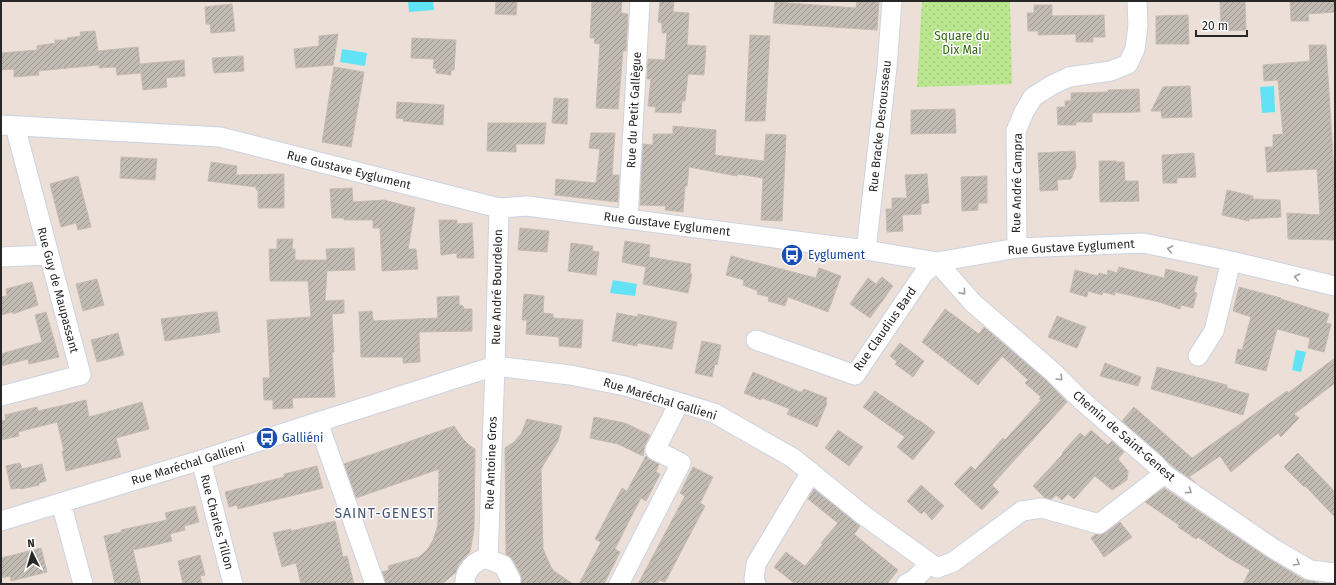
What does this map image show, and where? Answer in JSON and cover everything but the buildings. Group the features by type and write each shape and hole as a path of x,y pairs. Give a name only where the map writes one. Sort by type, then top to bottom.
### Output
{"street":[{"name":"Rue du Petit Gallègue","path":"628,219 640,1"},
{"name":"Rue Bracke Desrousseau","path":"866,250 887,67 892,1"},
{"name":"Rue André Campra","path":"1017,248 1016,131 1024,112 1033,97 1052,85 1069,77 1111,71 1128,64 1135,49 1138,26 1137,1"},
{"name":"Rue Gustave Eyglument","path":"8,125 220,136 499,208 527,206 866,250 937,262 1017,248 1143,243 1231,261 1335,286"},
{"name":"Rue Guy de Maupassant","path":"1,396 80,375 49,255 8,125"},
{"name":"Rue André Bourdelon","path":"495,366 499,208"},
{"path":"1,257 49,255"},
{"path":"1198,356 1214,331 1231,261"},
{"name":"Rue Claudius Bard","path":"756,340 855,374 924,273 937,262"},
{"name":"Chemin de Saint-Genest","path":"937,262 973,303 1053,372 1080,399 1154,463 1164,474 1274,550 1310,570 1335,573"},
{"name":"Rue Maréchal Gallieni","path":"1,521 201,460 495,366 570,375 625,386 714,413 793,458 862,514 930,563"},
{"name":"Rue Antoine Gros","path":"488,559 495,366"},
{"path":"619,584 681,463 655,450 680,403"},
{"path":"318,422 375,584"},
{"name":"Rue Charles Tillon","path":"201,460 234,584"},
{"path":"756,584 754,579 756,564 811,472"},
{"path":"906,584 915,579 930,563 937,568 953,562 1022,511 1042,508 1099,524 1164,474"},
{"path":"61,503 83,584"},
{"path":"465,584 465,579 469,569 477,562 488,559 503,565 511,580 510,584"}],"green space":[{"name":"Square du Dix Mai","path":"922,1 1010,1 1012,84 917,87"}],"water":[{"path":"408,1 433,1 434,10 409,12"},
{"path":"342,49 367,53 365,66 340,62"},
{"path":"1274,86 1275,112 1262,113 1260,87"},
{"path":"613,280 637,284 635,296 610,293"},
{"path":"1296,350 1306,352 1301,372 1292,370"}],"place":[{"name":"Eyglument","path":"792,255"},
{"name":"Galliéni","path":"267,438"}],"district":[{"name":"SAINT-GENEST","path":"385,513"}]}
